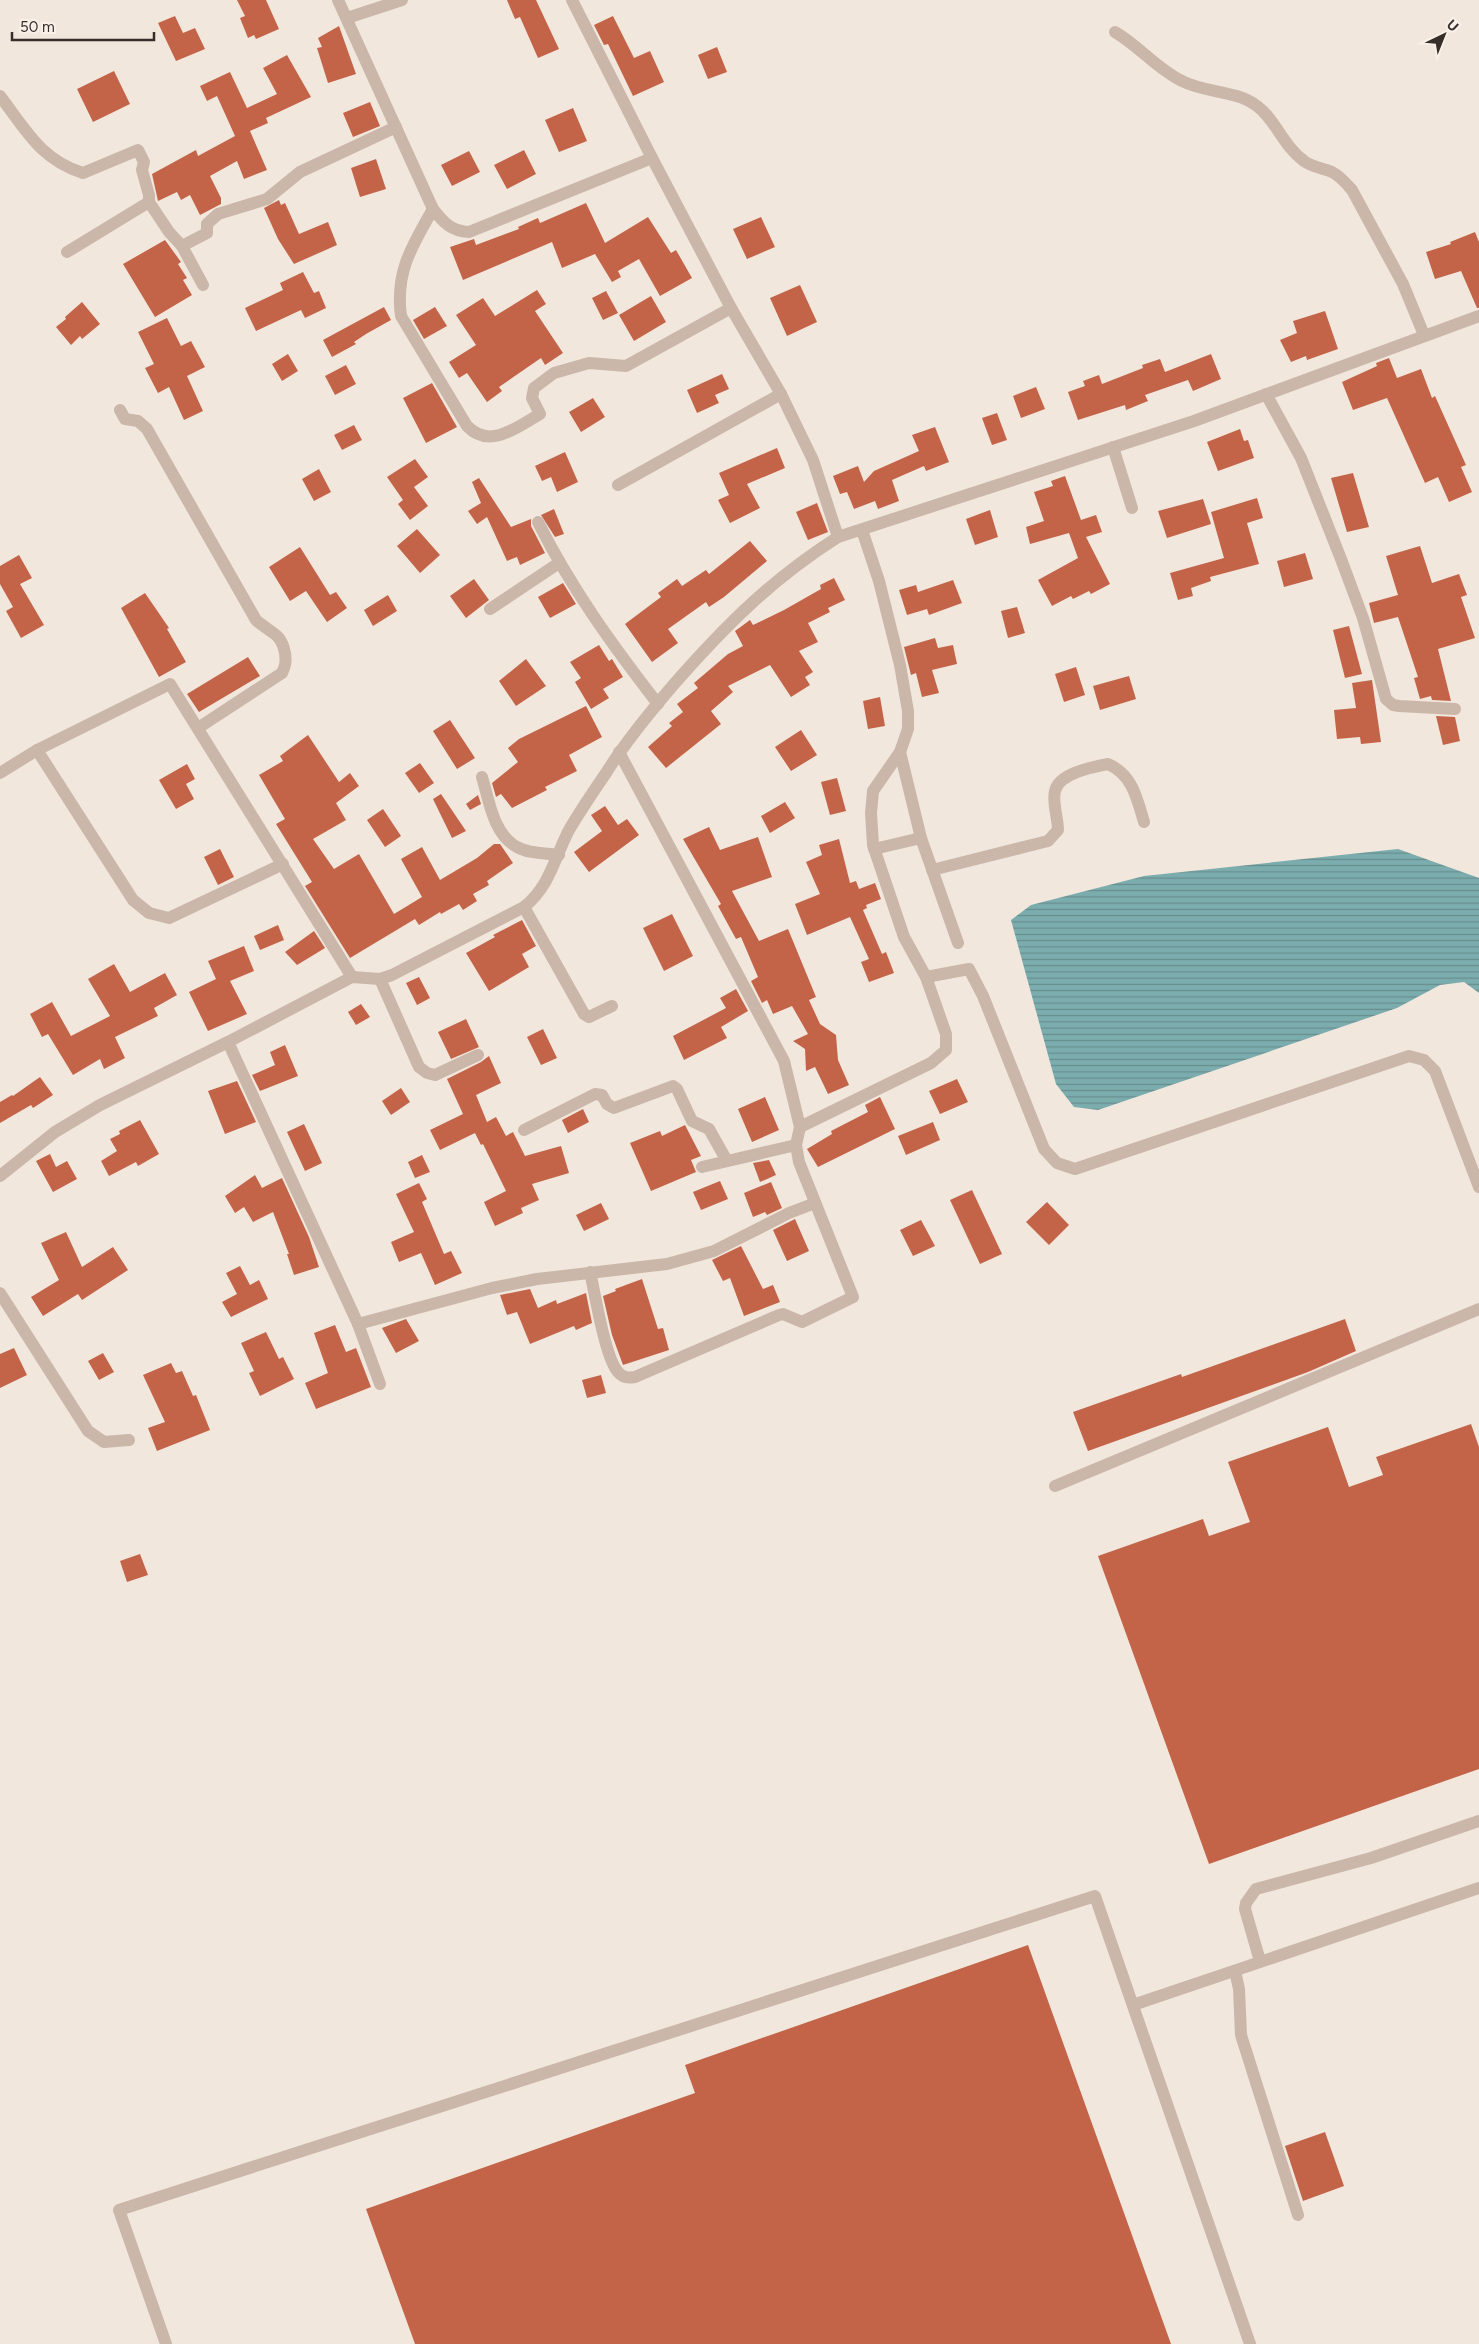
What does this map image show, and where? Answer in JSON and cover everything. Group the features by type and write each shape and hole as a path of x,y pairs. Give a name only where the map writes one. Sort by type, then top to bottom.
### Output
{"street":[{"path":"338,0 433,209 444,223 457,231 469,232 652,158"},
{"path":"347,18 402,0"},
{"path":"572,0 731,308 781,394 813,460 838,537"},
{"path":"1114,32 1130,41 1164,72 1184,82 1209,91 1234,96 1257,106 1266,114 1283,141 1297,156 1308,164 1330,171 1344,181 1352,190 1403,284 1424,334"},
{"path":"0,96 45,154 66,168 83,174 138,150 144,162 142,170 149,202 169,232 182,246 203,286"},
{"path":"182,246 207,233 207,224 218,214 267,199 300,172 396,127"},
{"path":"67,252 149,202"},
{"path":"433,209 405,261 398,297 401,316 466,426 474,433 483,437 495,438 540,414 532,398 534,388 554,373 589,363 626,366 731,308"},
{"path":"0,1176 55,1132 100,1105 352,978 380,979 401,971 524,908 534,899 550,876 569,831 619,752 658,704 737,615 808,557 838,537 1194,421 1362,360 1424,334 1479,316"},
{"path":"618,485 781,394"},
{"path":"1266,394 1301,458 1341,559 1363,618 1386,699 1399,706 1455,710"},
{"path":"120,410 125,419 138,421 147,430 256,620 275,633 282,642 286,665 282,673 198,728"},
{"path":"1113,447 1132,508"},
{"path":"538,522 559,563 600,628 658,704"},
{"path":"800,1127 931,1064 946,1050 946,1034 926,977 904,937 874,849 871,813 873,791 900,752 908,729 908,711 900,665 878,581 862,530"},
{"path":"490,609 559,563"},
{"path":"0,773 37,750 170,684 352,978"},
{"path":"37,750 67,800 133,900 149,913 168,918 283,864"},
{"path":"590,1272 608,1348 618,1373 626,1378 635,1377 779,1315 783,1314 802,1322 854,1297 804,1176 796,1145 800,1127 784,1062 619,752"},
{"path":"900,752 921,838 958,943"},
{"path":"932,870 1048,842 1058,830 1054,792 1057,785 1071,775 1108,764 1127,777 1134,789 1144,822"},
{"path":"482,777 492,812 502,834 518,848 559,855"},
{"path":"874,849 921,838"},
{"path":"524,908 584,1014 590,1018 597,1016 612,1006"},
{"path":"926,977 969,969 983,996 1044,1149 1057,1163 1075,1168 1409,1056 1424,1060 1435,1071 1479,1187"},
{"path":"380,979 419,1066 427,1073 435,1075 478,1055"},
{"path":"228,1042 358,1324 380,1384"},
{"path":"524,1130 595,1094 602,1095 607,1104 614,1108 673,1086 677,1088 692,1121 709,1129 728,1161"},
{"path":"702,1167 796,1145"},
{"path":"358,1324 492,1288 537,1279 667,1264 714,1251 789,1213 816,1203"},
{"path":"0,1293 88,1431 104,1442 129,1440"},
{"path":"1055,1486 1479,1309"},
{"path":"1260,1961 1245,1909 1246,1903 1256,1889 1380,1856 1479,1821"},
{"path":"1133,2005 1479,1888"},
{"path":"166,2344 119,2210 1095,1896 1250,2344"},
{"path":"1234,1970 1238,1989 1242,2035 1298,2215"}],"water":[{"path":"1398,849 1479,878 1479,993 1464,982 1440,985 1397,1008 1098,1110 1074,1107 1056,1084 1011,920 1031,905 1144,876"}],"building":[{"path":"237,0 266,0 279,29 256,39 254,35 248,38 240,18 245,16"},
{"path":"507,0 536,0 559,49 538,58 520,17 515,19"},
{"path":"175,16 183,33 195,28 205,49 176,61 158,23"},
{"path":"613,16 634,58 650,51 664,82 633,96 608,44 604,45 594,25"},
{"path":"339,26 356,74 328,83 317,48 322,47 318,38"},
{"path":"717,47 727,72 708,79 698,55"},
{"path":"287,55 311,97 266,118 268,123 250,131 267,170 244,179 237,161 210,176 221,198 221,204 200,215 190,195 181,200 177,192 158,201 152,174 196,150 198,156 235,136 217,96 207,101 200,86 230,72 247,108 277,94 263,68"},
{"path":"114,71 130,104 93,122 77,89"},
{"path":"370,102 380,126 353,137 343,113"},
{"path":"573,108 587,141 559,152 545,120"},
{"path":"524,150 536,174 507,189 494,165"},
{"path":"469,151 480,172 452,186 441,165"},
{"path":"376,159 386,189 360,197 351,168"},
{"path":"279,200 281,205 285,203 299,234 328,222 337,245 294,264 278,239 264,208"},
{"path":"586,203 605,243 648,217 671,253 676,250 692,278 660,296 639,259 618,271 621,277 612,282 595,254 562,268 552,242 463,280 450,247 474,239 476,245 519,229 518,227 538,218 540,223"},
{"path":"761,217 775,247 747,259 733,229"},
{"path":"1475,232 1479,242 1479,308 1477,308 1461,271 1435,279 1426,252 1451,244 1450,242"},
{"path":"165,240 181,262 178,264 187,278 183,280 192,295 155,317 123,264"},
{"path":"303,272 314,293 319,291 326,308 305,318 301,310 256,331 245,308 283,290 280,283"},
{"path":"800,285 817,322 787,336 770,298"},
{"path":"537,290 546,304 535,311 563,353 545,365 541,358 499,387 502,391 487,402 467,373 459,378 449,362 476,345 456,315 483,298 495,316"},
{"path":"606,291 618,313 603,320 592,298"},
{"path":"651,296 666,322 634,341 619,315"},
{"path":"82,302 100,324 82,339 80,336 71,345 56,327"},
{"path":"384,307 391,320 354,342 356,344 332,357 323,340"},
{"path":"435,307 447,326 424,339 413,320"},
{"path":"1325,311 1338,349 1307,360 1306,356 1291,362 1280,340 1297,333 1293,321"},
{"path":"167,318 181,346 191,341 205,367 187,376 203,411 184,420 169,387 158,393 145,368 154,364 138,332"},
{"path":"288,354 298,371 282,381 272,364"},
{"path":"1211,354 1221,379 1193,391 1188,380 1145,395 1148,401 1126,410 1125,405 1078,420 1068,392 1085,386 1083,381 1099,375 1102,384 1143,368 1142,365 1160,359 1165,372"},
{"path":"1389,358 1397,378 1421,369 1432,398 1435,396 1466,465 1461,467 1472,492 1449,502 1438,477 1425,483 1387,398 1353,410 1342,382 1377,366 1376,363"},
{"path":"346,365 356,384 335,395 325,376"},
{"path":"722,374 729,389 715,395 719,403 697,413 687,390"},
{"path":"432,383 457,427 426,443 403,398"},
{"path":"1036,387 1045,409 1021,418 1013,396"},
{"path":"593,398 605,417 581,432 569,412"},
{"path":"997,413 1007,440 992,445 982,418"},
{"path":"354,425 362,440 342,450 334,435"},
{"path":"935,427 949,462 926,471 924,466 892,480 899,501 878,509 875,501 854,509 847,492 840,494 833,476 858,466 864,482 874,471 919,451 912,435"},
{"path":"1240,429 1244,441 1248,440 1254,458 1218,471 1207,442"},
{"path":"777,448 785,468 747,484 760,508 730,523 718,500 729,495 719,473"},
{"path":"565,452 578,482 557,492 551,477 542,481 535,466"},
{"path":"415,459 428,477 414,487 428,506 410,520 398,504 403,500 387,477"},
{"path":"319,469 331,492 314,501 302,479"},
{"path":"1353,473 1369,527 1347,532 1331,478"},
{"path":"1065,476 1081,520 1096,515 1102,532 1086,537 1110,584 1091,594 1089,591 1073,599 1071,596 1052,606 1038,580 1078,558 1069,533 1030,544 1026,527 1044,521 1034,492 1053,486 1051,481"},
{"path":"479,478 511,527 531,519 531,526 545,553 520,565 517,557 507,561 487,517 477,524 468,511 481,503 472,482"},
{"path":"1257,498 1263,518 1247,523 1259,564 1210,577 1211,581 1191,588 1193,596 1178,600 1170,573 1224,558 1211,512"},
{"path":"1203,499 1211,524 1167,538 1158,511"},
{"path":"817,503 828,532 808,540 796,512"},
{"path":"554,509 564,534 555,537 541,515"},
{"path":"990,510 998,537 975,545 966,519"},
{"path":"417,529 440,555 420,573 397,546"},
{"path":"750,541 767,561 724,597 709,607 706,602 668,629 678,643 652,662 625,624 661,597 658,593 677,579 682,586 706,570 709,574"},
{"path":"1420,546 1432,583 1459,574 1467,595 1461,597 1475,638 1438,649 1451,701 1432,700 1431,696 1420,699 1414,678 1418,677 1398,617 1374,623 1369,603 1398,595 1386,556"},
{"path":"300,547 330,595 336,592 347,608 327,622 306,591 290,601 269,567"},
{"path":"1305,553 1313,579 1284,587 1277,561"},
{"path":"19,555 32,578 20,584 44,625 21,638 6,611 13,607 0,584 0,566"},
{"path":"834,578 845,600 828,608 830,612 808,623 818,642 799,651 813,672 805,677 810,685 791,697 770,665 728,686 733,692 711,711 721,724 666,768 648,747 672,726 669,723 683,712 677,704 698,688 694,683 728,654 743,646 735,631 750,620 753,625 784,610 821,589 820,585"},
{"path":"474,579 489,600 466,618 450,596"},
{"path":"953,580 962,603 929,615 927,609 907,615 899,590 916,585 918,592"},
{"path":"563,583 576,604 550,618 538,597"},
{"path":"145,593 169,628 167,629 186,662 159,677 121,608"},
{"path":"388,595 397,611 373,626 364,610"},
{"path":"1017,607 1025,633 1008,638 1001,611"},
{"path":"1349,626 1362,674 1345,678 1333,630"},
{"path":"935,638 938,648 953,645 957,664 932,670 939,693 922,697 916,673 911,675 904,647"},
{"path":"599,645 609,661 612,659 623,677 603,689 609,698 591,709 575,682 581,678 570,662"},
{"path":"248,657 260,676 199,712 187,694"},
{"path":"526,659 546,686 516,706 499,681"},
{"path":"1076,667 1085,695 1064,702 1055,674"},
{"path":"1129,676 1136,699 1100,710 1093,686"},
{"path":"1372,680 1381,742 1361,744 1360,737 1337,739 1334,710 1356,708 1352,683"},
{"path":"880,697 885,726 868,729 863,701"},
{"path":"586,706 602,737 569,755 577,771 545,787 547,790 512,808 501,794 496,797 492,783 518,762 508,748 519,739"},
{"path":"1436,716 1455,717 1460,741 1443,745"},
{"path":"450,720 475,758 457,769 433,731"},
{"path":"801,730 817,755 791,771 775,747"},
{"path":"308,735 339,782 350,773 359,786 336,803 346,820 313,839 334,869 359,854 394,914 422,897 401,859 422,847 440,880 477,858 494,844 500,844 513,863 487,881 489,885 473,894 477,901 463,910 459,904 441,914 440,912 419,925 415,919 350,958 305,886 312,882 276,824 285,819 259,775 283,761 280,756"},
{"path":"420,763 434,783 419,793 405,773"},
{"path":"187,764 195,779 186,784 194,799 176,809 159,780"},
{"path":"837,778 846,811 830,815 821,782"},
{"path":"441,794 466,831 452,838 433,799"},
{"path":"478,795 481,804 470,810 466,804"},
{"path":"785,802 795,818 770,833 761,816"},
{"path":"605,806 618,825 627,819 639,835 589,872 574,852 602,831 591,815"},
{"path":"383,809 401,836 385,847 367,820"},
{"path":"709,827 720,850 758,837 772,877 732,891 759,941 788,929 816,997 809,1000 820,1024 836,1035 838,1060 849,1085 828,1094 815,1067 806,1071 805,1049 793,1041 808,1034 792,1006 773,1014 767,1000 762,1003 751,981 758,977 741,937 736,939 718,906 721,904 683,839"},
{"path":"839,839 850,883 856,881 859,889 875,883 881,899 866,905 867,908 863,910 882,954 886,952 894,973 869,982 861,962 869,959 850,917 807,935 795,904 820,894 806,862 822,855 819,845"},
{"path":"220,849 234,877 218,885 204,857"},
{"path":"672,914 693,956 664,971 643,928"},
{"path":"522,920 536,946 522,954 529,967 489,991 466,953 495,937 493,935"},
{"path":"278,925 284,940 260,950 254,936"},
{"path":"314,931 325,948 297,965 285,952"},
{"path":"244,946 254,971 230,981 247,1014 208,1031 189,992 216,979 208,961"},
{"path":"114,964 130,992 165,973 177,995 154,1008 158,1016 115,1037 125,1058 104,1069 100,1059 73,1075 48,1034 42,1037 30,1014 52,1002 71,1036 110,1016 88,979"},
{"path":"419,977 430,998 417,1005 406,983"},
{"path":"736,989 748,1011 721,1027 727,1038 684,1060 673,1036 726,1008 720,998"},
{"path":"361,1004 370,1017 356,1025 348,1012"},
{"path":"466,1019 479,1047 451,1059 438,1032"},
{"path":"543,1029 557,1058 541,1065 527,1037"},
{"path":"285,1045 298,1076 260,1091 252,1075 275,1065 270,1052"},
{"path":"489,1056 501,1083 476,1095 487,1122 496,1117 506,1136 513,1132 525,1156 561,1146 569,1173 532,1184 539,1200 521,1208 523,1213 495,1226 484,1202 506,1191 483,1144 481,1145 475,1133 440,1150 430,1130 463,1114 447,1079"},
{"path":"40,1077 53,1095 33,1108 31,1105 0,1123 0,1102 13,1096"},
{"path":"957,1079 968,1102 940,1114 929,1091"},
{"path":"237,1081 256,1122 225,1134 208,1091"},
{"path":"401,1088 410,1102 391,1115 382,1101"},
{"path":"765,1097 779,1130 752,1142 738,1109"},
{"path":"880,1097 895,1129 818,1167 807,1149 832,1134 831,1131 868,1112 865,1105"},
{"path":"583,1109 589,1122 568,1133 562,1120"},
{"path":"140,1120 159,1154 138,1166 136,1162 109,1176 101,1161 117,1151 110,1139 120,1134 119,1131"},
{"path":"933,1122 940,1140 906,1155 898,1136"},
{"path":"304,1124 322,1163 305,1171 287,1132"},
{"path":"685,1125 701,1156 691,1160 696,1172 651,1191 630,1143 660,1131 662,1136"},
{"path":"50,1154 56,1167 67,1161 77,1179 53,1192 36,1161"},
{"path":"422,1155 430,1172 415,1178 408,1162"},
{"path":"769,1160 776,1175 760,1182 753,1163"},
{"path":"255,1175 262,1188 282,1178 309,1237 319,1267 294,1275 287,1254 289,1254 273,1212 253,1222 244,1207 235,1213 225,1196"},
{"path":"720,1181 728,1199 701,1210 693,1192"},
{"path":"771,1182 782,1208 767,1215 765,1212 753,1217 744,1193"},
{"path":"419,1183 427,1199 422,1202 444,1254 451,1251 462,1273 435,1285 421,1253 399,1262 391,1242 414,1232 396,1194"},
{"path":"972,1190 1002,1254 980,1264 950,1200"},
{"path":"1047,1202 1069,1225 1049,1245 1026,1222"},
{"path":"601,1203 609,1219 584,1231 576,1215"},
{"path":"795,1219 809,1251 787,1261 773,1230"},
{"path":"921,1220 935,1246 913,1256 900,1230"},
{"path":"66,1232 82,1267 113,1247 128,1270 82,1300 78,1294 43,1316 31,1297 59,1280 41,1243"},
{"path":"741,1246 763,1289 773,1285 780,1302 744,1316 730,1278 723,1281 712,1260"},
{"path":"240,1266 250,1285 259,1280 268,1299 231,1317 222,1302 237,1294 226,1273"},
{"path":"642,1279 658,1329 663,1328 669,1350 623,1365 612,1335 603,1296 616,1291 615,1289"},
{"path":"530,1289 538,1308 556,1300 557,1304 586,1293 592,1323 576,1330 574,1326 530,1344 517,1312 507,1315 500,1295"},
{"path":"406,1319 419,1341 396,1353 382,1328"},
{"path":"1345,1319 1356,1351 1308,1372 1088,1451 1073,1412 1181,1374 1182,1377"},
{"path":"335,1325 346,1352 356,1348 371,1387 316,1409 305,1383 328,1373 314,1333"},
{"path":"266,1332 279,1359 283,1357 294,1379 260,1396 249,1373 254,1371 241,1343"},
{"path":"14,1348 27,1375 0,1388 0,1354"},
{"path":"103,1353 114,1372 99,1380 88,1361"},
{"path":"171,1363 176,1373 182,1371 193,1396 196,1395 210,1430 157,1451 148,1428 165,1422 143,1375"},
{"path":"601,1375 606,1393 587,1398 582,1380"},
{"path":"1471,1424 1479,1447 1479,1769 1209,1864 1098,1556 1203,1519 1209,1536 1250,1522 1228,1462 1328,1427 1349,1487 1383,1475 1376,1457"},
{"path":"140,1554 148,1575 127,1582 120,1561"},
{"path":"1028,1945 1171,2344 415,2344 366,2209 695,2093 685,2065"},
{"path":"1325,2132 1344,2186 1303,2201 1285,2146"}]}
